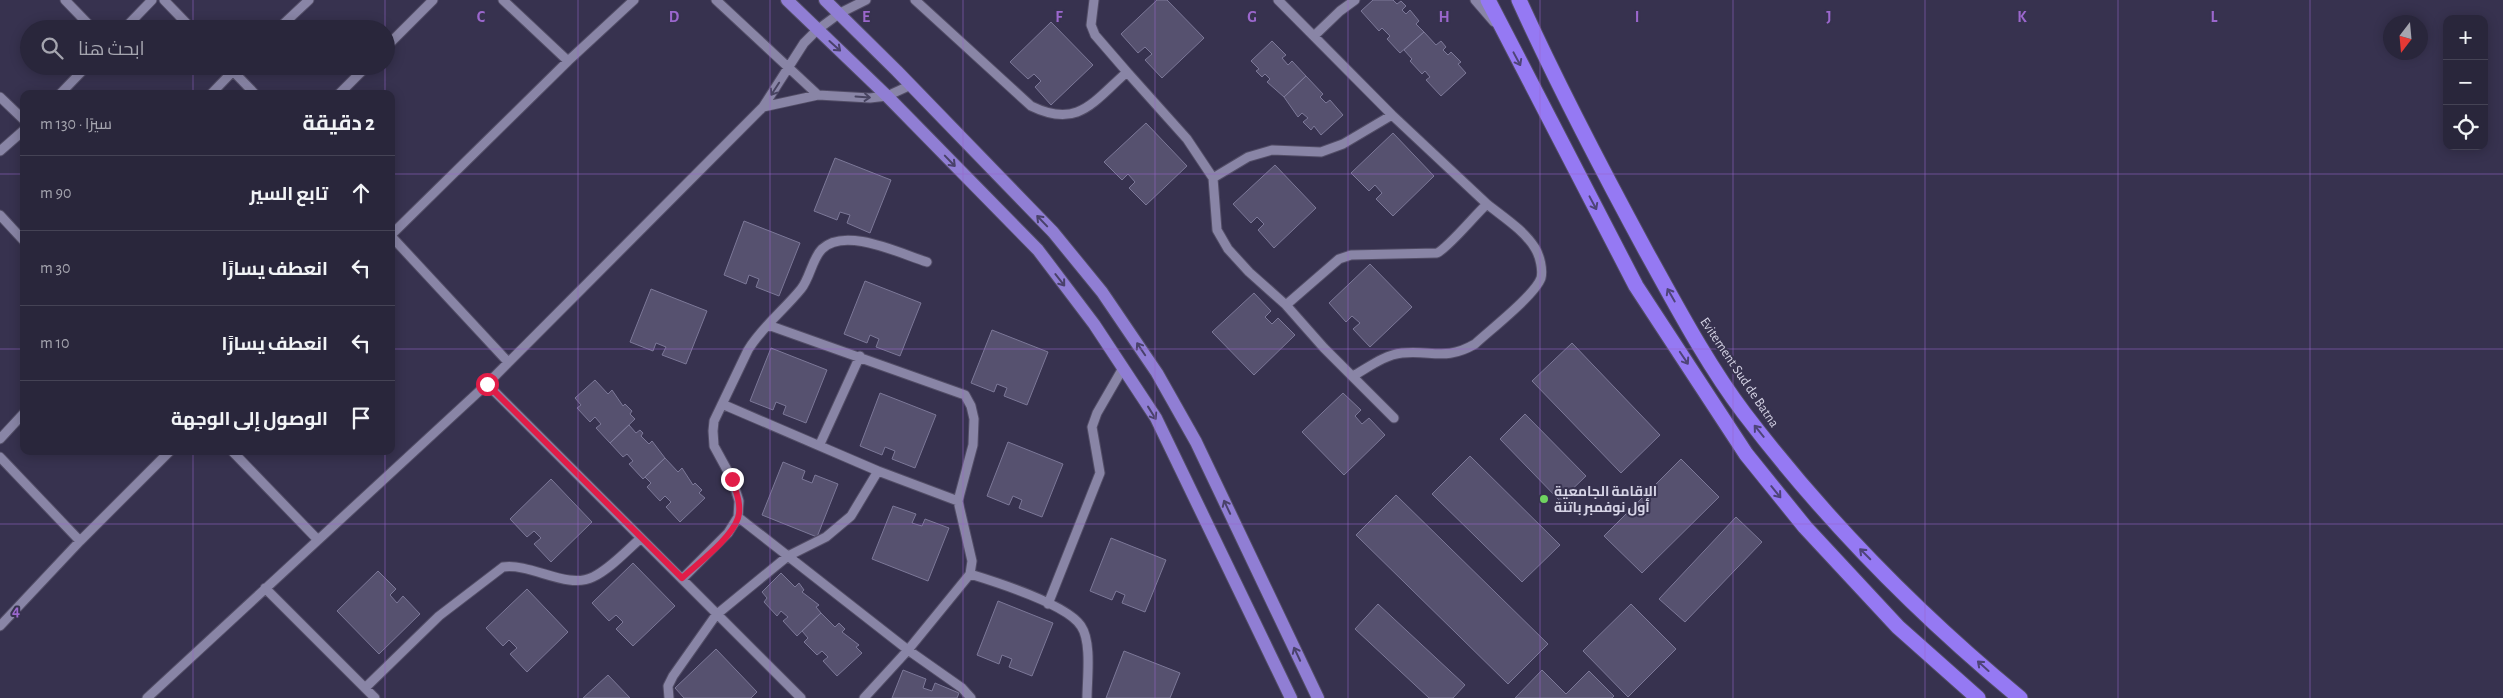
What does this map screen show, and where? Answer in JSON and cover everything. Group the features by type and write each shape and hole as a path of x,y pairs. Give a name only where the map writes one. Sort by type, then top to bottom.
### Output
{"highway":[{"path":"1488,0 1636,286 1746,454 1805,527 1898,627 1978,698"},
{"name":"Evitement Sud de Batna","path":"1519,0 1630,222 1693,333 1743,412 1848,537 1914,602 2020,698"}],"main road":[{"path":"787,0 887,96 1038,250 1094,324 1156,418 1291,698"},
{"path":"825,0 840,13 1053,232 1102,292 1157,373 1196,442 1318,698"}],"street":[{"path":"65,0 84,20"},
{"path":"133,20 152,0"},
{"path":"164,0 183,20"},
{"path":"288,20 309,0"},
{"path":"395,37 432,0"},
{"path":"504,0 568,61"},
{"path":"395,232 568,61 634,0"},
{"path":"716,0 790,66 818,95"},
{"path":"147,698 487,384 763,107 804,43 817,30 840,13 866,0"},
{"path":"915,0 1031,106 1045,113 1060,116 1080,112 1126,72"},
{"path":"1094,0 1091,25 1095,36 1187,139 1213,178 1217,230 1228,249 1249,272 1286,305 1394,418"},
{"path":"1278,0 1392,115 1486,204 1522,233 1536,249 1541,264 1541,278 1534,290 1475,344 1465,350 1451,354 1403,353 1388,356 1353,376"},
{"path":"1314,36 1340,11 1355,0"},
{"path":"1475,0 1504,34"},
{"path":"64,90 78,75"},
{"path":"214,90 227,75"},
{"path":"239,75 252,90"},
{"path":"343,90 358,75"},
{"path":"763,107 818,95 870,98 887,96 910,85"},
{"path":"0,97 20,116"},
{"path":"1213,178 1248,157 1272,150 1321,152 1328,150 1343,144 1392,115"},
{"path":"0,151 20,134"},
{"path":"1286,305 1339,259 1351,255 1437,253 1446,249 1460,230 1486,204"},
{"path":"0,215 20,237"},
{"path":"682,578 728,534 738,517 739,501 732,479 714,446 714,421 748,350 802,287 822,249 838,239 861,241 927,262"},
{"path":"395,240 508,362"},
{"path":"768,325 860,356 964,395 971,406 974,419 973,445 958,501 972,561 970,574 908,650 864,698"},
{"path":"820,444 860,356"},
{"path":"1048,604 1100,473 1092,427 1097,413 1123,368"},
{"path":"487,384 800,698"},
{"path":"722,404 820,444 878,471 958,501"},
{"path":"0,439 20,417"},
{"path":"0,626 80,541 166,455"},
{"path":"236,455 318,540"},
{"path":"0,457 80,541"},
{"path":"668,698 668,686 673,676 716,615 788,556 826,536 852,516 878,471"},
{"path":"738,517 908,650 962,688 971,698"},
{"path":"365,688 439,616 502,568 516,565 572,581 583,581 594,577 641,538"},
{"path":"970,574 1048,604 1072,616 1082,626 1088,655 1087,698"},
{"path":"265,588 375,698"}],"building":[{"path":"1157,0 1167,0 1204,38 1162,78 1145,60 1152,54 1145,47 1138,53 1121,34"},
{"path":"1373,0 1393,0 1397,4 1401,1 1406,6 1402,10 1406,14 1410,10 1419,21 1416,24 1424,32 1400,53 1387,39 1390,36 1382,28 1379,31 1361,11"},
{"path":"1051,22 1093,65 1051,105 1035,87 1041,81 1034,74 1028,79 1010,62"},
{"path":"1424,32 1436,45 1441,41 1446,47 1443,50 1448,55 1451,52 1461,62 1458,64 1466,73 1441,96 1426,80 1430,77 1425,71 1422,74 1410,61 1412,59 1404,50"},
{"path":"1272,41 1286,55 1282,58 1288,65 1292,61 1306,76 1284,97 1267,82 1270,79 1265,74 1262,77 1256,71 1259,69 1251,61"},
{"path":"1306,76 1323,94 1320,97 1326,103 1330,100 1343,115 1321,135 1314,126 1311,130 1303,122 1308,118 1302,113 1298,117 1284,97"},
{"path":"1146,123 1187,166 1146,205 1129,188 1135,182 1128,174 1122,180 1104,162"},
{"path":"1393,133 1434,176 1393,216 1376,199 1382,193 1375,185 1369,191 1351,173"},
{"path":"835,158 891,180 870,233 847,223 850,215 840,212 837,220 814,211"},
{"path":"1275,165 1316,208 1274,248 1258,230 1264,224 1257,217 1251,223 1233,204"},
{"path":"744,221 800,243 779,296 756,287 759,279 749,275 746,284 724,275"},
{"path":"1370,264 1412,307 1370,347 1353,329 1360,323 1352,316 1346,322 1329,303"},
{"path":"865,281 921,303 900,356 876,347 879,339 870,335 867,343 844,334"},
{"path":"651,289 707,311 686,364 662,355 666,347 656,343 653,351 630,342"},
{"path":"1254,293 1271,311 1265,317 1272,324 1278,318 1295,335 1254,375 1212,332"},
{"path":"992,330 1048,352 1027,405 1004,396 1007,388 997,384 994,392 971,383"},
{"path":"1572,343 1660,435 1621,473 1532,381"},
{"path":"771,348 827,370 806,423 783,414 786,406 776,402 773,410 750,401"},
{"path":"595,380 608,394 612,390 623,406 625,404 632,411 630,414 635,419 610,443 596,428 601,424 595,417 590,422 577,408 581,405 575,398"},
{"path":"880,393 936,415 915,468 892,459 895,451 885,447 882,455 860,446"},
{"path":"1343,393 1361,410 1355,416 1362,424 1369,418 1385,435 1344,475 1302,432"},
{"path":"1525,414 1586,476 1560,501 1500,439"},
{"path":"629,425 636,433 640,430 643,433 641,436 649,444 652,441 665,458 643,479 629,464 633,461 627,454 623,457 610,443"},
{"path":"1008,442 1063,464 1042,517 1019,508 1022,500 1013,496 1009,505 987,496"},
{"path":"1470,456 1560,545 1522,582 1432,494"},
{"path":"665,458 678,472 682,468 693,485 695,483 702,490 699,493 705,498 680,522 666,507 671,502 665,496 660,501 647,487 651,483 645,477"},
{"path":"1681,459 1719,497 1642,573 1604,536"},
{"path":"783,462 805,471 802,479 812,483 815,475 838,484 817,537 762,515"},
{"path":"551,479 592,522 551,562 534,544 541,538 534,531 527,537 510,519"},
{"path":"1396,495 1548,644 1508,684 1356,535"},
{"path":"893,506 916,514 912,523 922,526 925,519 949,528 928,581 872,559"},
{"path":"1736,517 1762,542 1685,622 1659,599"},
{"path":"1111,538 1166,560 1145,612 1122,603 1125,595 1116,591 1112,600 1090,591"},
{"path":"633,563 675,606 633,646 616,629 623,622 616,615 609,621 592,603"},
{"path":"378,571 396,589 390,595 397,603 403,596 420,614 379,654 337,611"},
{"path":"781,573 795,587 799,583 804,590 802,592 819,605 816,607 821,613 797,636 783,621 788,617 781,611 777,616 764,602 767,598 762,592"},
{"path":"527,589 568,632 527,672 510,654 517,648 509,640 503,646 486,628"},
{"path":"998,601 1053,623 1032,676 1009,667 1012,659 1002,655 999,664 977,655"},
{"path":"1378,604 1465,685 1453,698 1429,698 1355,629"},
{"path":"1631,604 1676,649 1628,697 1583,651"},
{"path":"821,613 835,627 839,623 845,629 842,632 859,645 856,647 862,653 837,676 823,661 828,657 822,651 817,655 804,642 808,638 802,631"},
{"path":"716,649 757,692 751,698 684,698 675,688"},
{"path":"1124,651 1180,673 1170,698 1106,698"},
{"path":"903,670 926,679 923,688 932,691 935,683 959,693 957,698 892,698"},
{"path":"1542,670 1566,694 1589,671 1614,696 1612,698 1515,698"},
{"path":"608,675 630,698 583,698"}],"place":[{"name":"الإقامة الجامعية أول نوفمبر باتنة","path":"1544,499"}],"route":[{"path":"487,384 682,578 728,534 738,517 739,501 732,479"}]}
